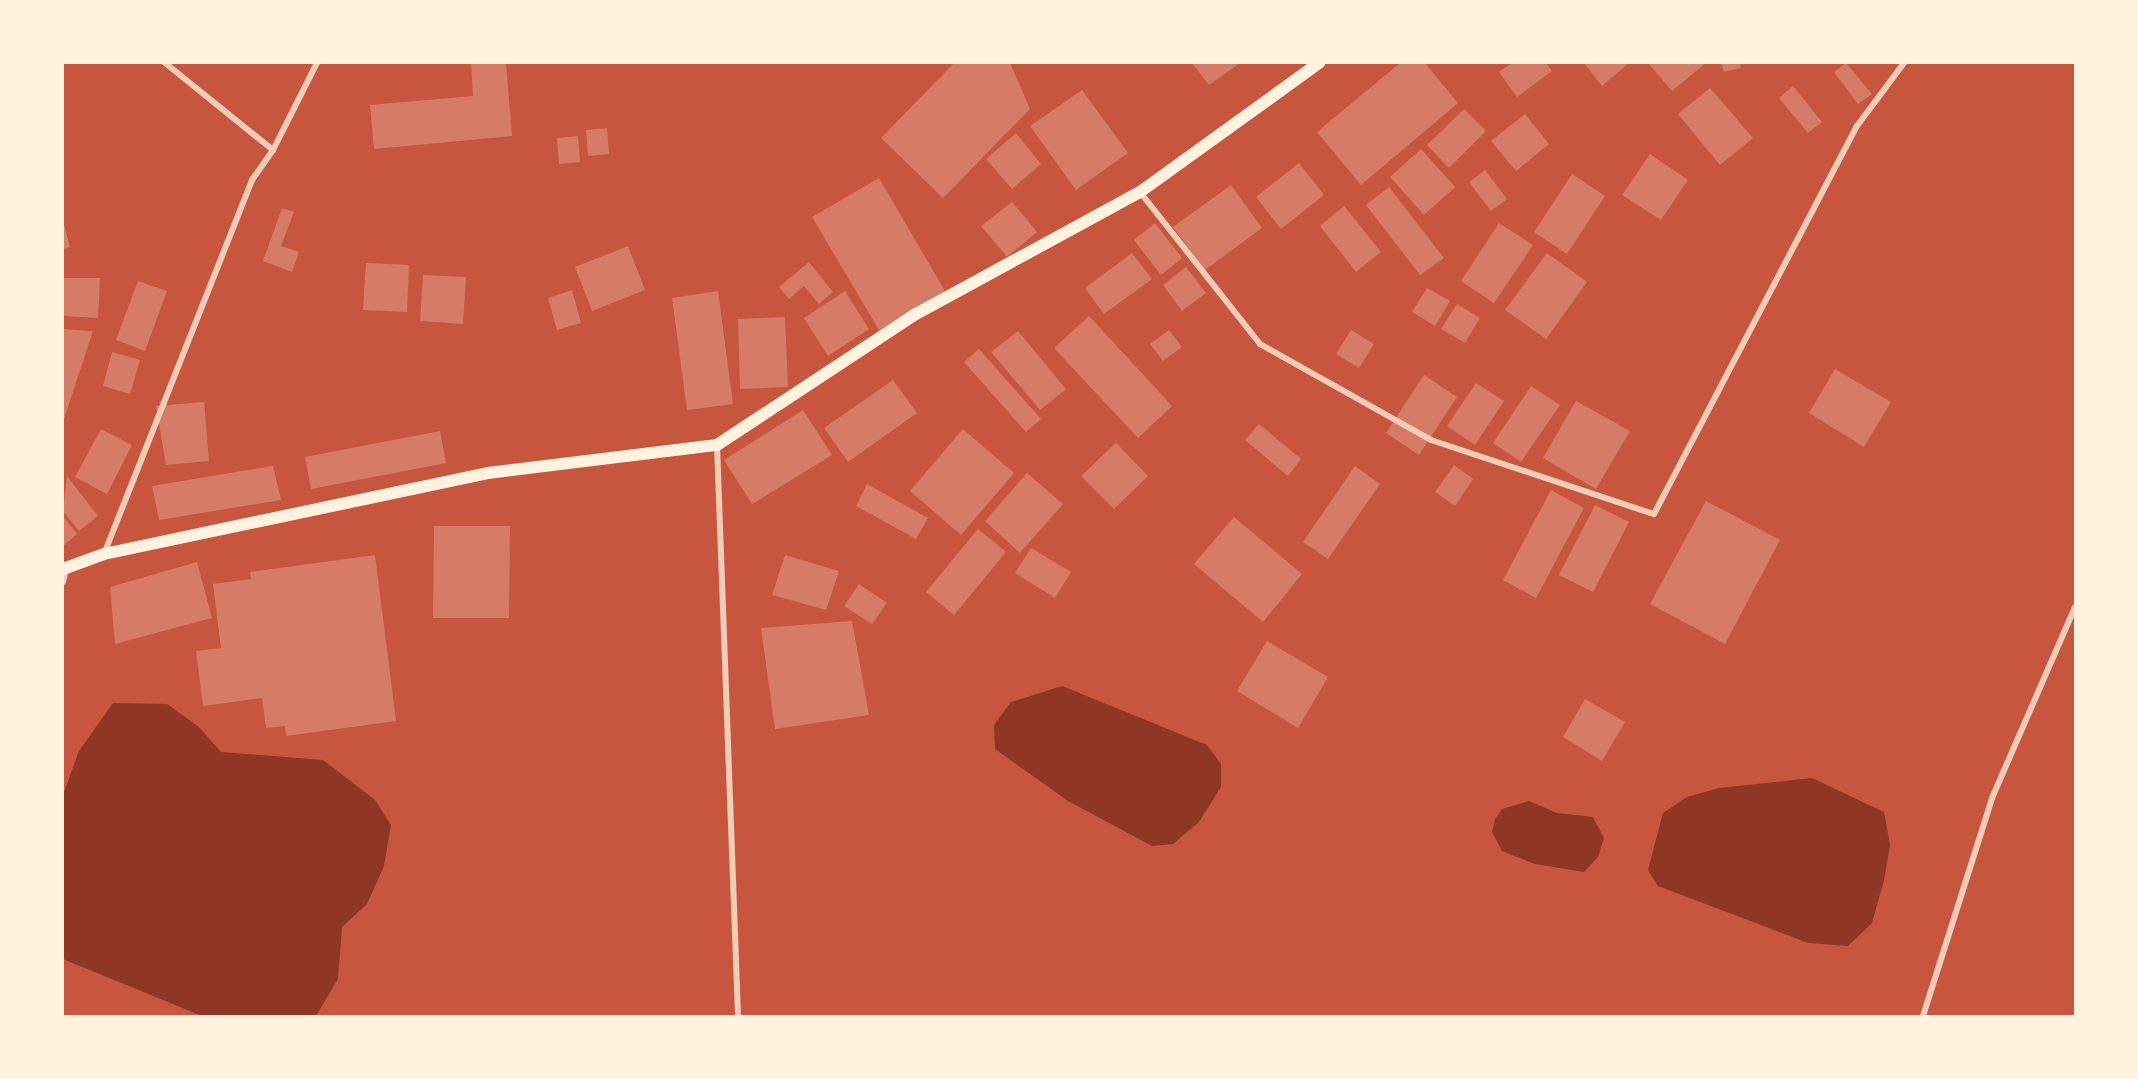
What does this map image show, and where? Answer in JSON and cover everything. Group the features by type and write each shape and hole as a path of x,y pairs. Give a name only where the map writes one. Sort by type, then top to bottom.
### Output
{"main road":[{"path":"64,569 104,554 488,473 689,453 717,445 916,314 1140,192 1319,63"}],"street":[{"path":"165,63 273,150"},
{"path":"104,554 216,280 252,180 273,150 317,63"},
{"path":"1140,192 1260,345 1431,440 1654,514 1857,126 1904,63"},
{"path":"717,445 738,1016"},
{"path":"63,582 64,569"},
{"path":"1923,1016 1992,798 2075,607"}],"shaded area":[{"path":"1062,686 1207,745 1221,764 1221,787 1199,822 1173,844 1152,846 1068,801 995,749 994,725 1011,702"},
{"path":"113,703 167,704 199,727 221,752 323,760 375,800 391,825 384,866 367,904 342,927 338,979 316,1016 202,1016 63,959 63,795 79,751"},
{"path":"1812,778 1884,812 1890,845 1884,880 1872,923 1848,946 1808,943 1658,886 1648,870 1663,813 1687,797 1719,788"},
{"path":"1529,801 1557,813 1593,817 1604,838 1598,857 1584,872 1535,864 1502,851 1492,832 1495,819 1502,809"}],"building":[{"path":"471,63 506,63 512,136 374,149 370,105 473,96"},
{"path":"954,63 1010,63 1030,109 943,198 881,138"},
{"path":"1192,63 1240,63 1209,85"},
{"path":"1400,63 1425,63 1458,103 1361,185 1317,132"},
{"path":"1512,63 1546,63 1552,71 1517,97 1499,72"},
{"path":"1584,63 1629,63 1602,86"},
{"path":"1648,63 1706,63 1672,91"},
{"path":"1721,63 1740,63 1741,68 1724,72"},
{"path":"1846,63 1872,94 1858,104 1834,72"},
{"path":"1793,86 1822,122 1808,133 1779,98"},
{"path":"1710,88 1753,138 1720,165 1678,114"},
{"path":"1082,90 1128,153 1076,190 1030,126"},
{"path":"1464,109 1486,131 1449,168 1427,145"},
{"path":"1525,114 1549,144 1516,171 1491,141"},
{"path":"607,128 609,154 588,156 586,130"},
{"path":"1016,133 1041,164 1012,189 986,159"},
{"path":"578,136 580,162 559,164 557,138"},
{"path":"1421,149 1455,187 1424,215 1390,177"},
{"path":"1650,154 1688,180 1661,220 1622,195"},
{"path":"1299,163 1324,195 1281,229 1256,197"},
{"path":"1485,170 1507,199 1491,211 1469,182"},
{"path":"1572,174 1605,196 1567,254 1534,232"},
{"path":"879,178 945,291 879,330 812,217"},
{"path":"1231,185 1262,228 1205,270 1173,227"},
{"path":"1389,187 1444,258 1420,275 1366,205"},
{"path":"1012,202 1037,232 1007,257 981,226"},
{"path":"1344,206 1381,252 1356,272 1320,226"},
{"path":"282,208 294,212 281,246 299,252 292,272 263,261"},
{"path":"63,220 70,247 63,249"},
{"path":"1155,223 1182,258 1161,275 1134,240"},
{"path":"1499,223 1533,245 1494,303 1461,281"},
{"path":"628,246 645,290 592,311 575,267"},
{"path":"1132,253 1152,279 1104,314 1085,288"},
{"path":"1547,253 1587,282 1546,339 1505,310"},
{"path":"809,262 833,292 819,304 804,286 789,299 779,287"},
{"path":"366,263 409,265 407,312 363,310"},
{"path":"1186,267 1206,293 1182,311 1163,285"},
{"path":"423,275 466,277 463,324 420,321"},
{"path":"63,278 100,278 98,318 63,316"},
{"path":"138,281 167,291 145,351 116,340"},
{"path":"1427,288 1450,301 1435,326 1412,312"},
{"path":"572,290 581,323 557,330 548,298"},
{"path":"718,291 733,404 687,410 672,298"},
{"path":"845,291 869,329 828,356 804,318"},
{"path":"1457,304 1480,318 1465,343 1441,329"},
{"path":"1089,316 1172,406 1138,438 1054,348"},
{"path":"785,317 788,387 740,389 738,319"},
{"path":"63,329 93,331 63,422"},
{"path":"1169,330 1182,347 1163,361 1150,344"},
{"path":"1351,330 1374,344 1359,368 1336,354"},
{"path":"1018,331 1066,389 1040,410 991,352"},
{"path":"979,349 1041,419 1026,432 964,362"},
{"path":"112,352 140,360 130,394 103,386"},
{"path":"1835,369 1891,402 1864,447 1809,413"},
{"path":"1424,375 1457,397 1419,455 1386,433"},
{"path":"893,380 917,413 848,462 824,428"},
{"path":"1476,383 1504,401 1475,445 1447,426"},
{"path":"1531,386 1560,405 1521,462 1493,443"},
{"path":"1576,401 1630,431 1596,489 1543,458"},
{"path":"204,402 209,461 166,465 156,406"},
{"path":"803,410 832,455 752,504 724,460"},
{"path":"1259,424 1301,459 1288,476 1245,440"},
{"path":"101,429 132,445 107,494 75,477"},
{"path":"963,429 1014,473 961,535 910,491"},
{"path":"440,431 446,463 311,489 305,457"},
{"path":"1116,443 1148,476 1114,509 1081,476"},
{"path":"1454,465 1473,479 1455,506 1435,492"},
{"path":"273,466 281,500 159,520 152,486"},
{"path":"1355,466 1380,484 1328,559 1303,542"},
{"path":"1027,473 1063,504 1020,553 985,521"},
{"path":"67,476 98,516 79,531 63,511"},
{"path":"867,484 928,518 916,539 856,506"},
{"path":"1551,490 1584,508 1536,598 1503,580"},
{"path":"1706,501 1780,540 1725,644 1650,604"},
{"path":"1595,505 1629,522 1593,592 1559,575"},
{"path":"63,516 77,534 63,546"},
{"path":"1234,517 1302,574 1263,622 1194,564"},
{"path":"434,526 510,526 509,618 433,618"},
{"path":"978,529 1006,552 954,615 926,592"},
{"path":"1031,548 1071,572 1055,598 1015,573"},
{"path":"375,555 396,721 286,736 285,726 266,728 262,698 203,706 196,651 221,648 213,584 251,579 250,572"},
{"path":"785,555 839,571 826,610 772,595"},
{"path":"197,562 212,618 115,644 110,587"},
{"path":"859,584 887,603 872,624 844,606"},
{"path":"852,621 869,715 775,729 761,628"},
{"path":"1267,641 1328,677 1298,728 1237,691"},
{"path":"1585,699 1625,722 1602,761 1563,737"}]}
